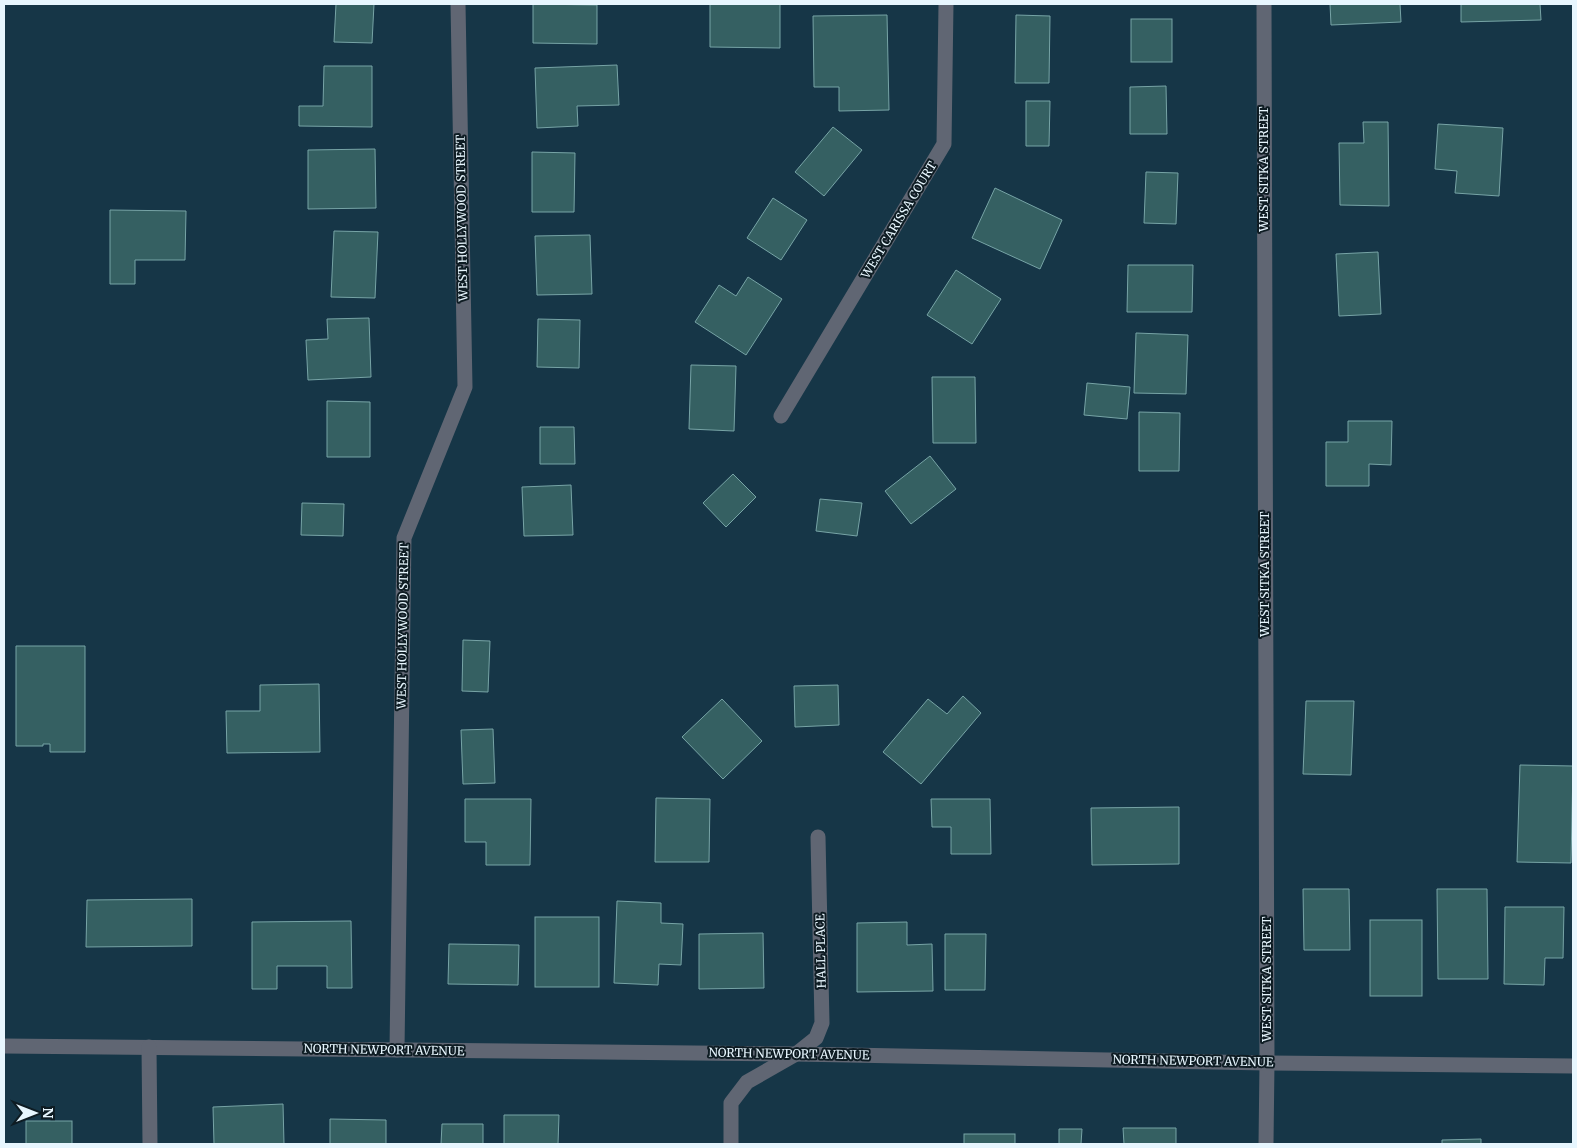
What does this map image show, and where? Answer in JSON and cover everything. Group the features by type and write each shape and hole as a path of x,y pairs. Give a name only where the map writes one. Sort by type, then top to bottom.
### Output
{"street":[{"name":"WEST HOLLYWOOD STREET","path":"397,1050 404,538 465,387 458,4"},
{"name":"WEST CARISSA COURT","path":"781,416 944,144 946,4"},
{"name":"WEST SITKA STREET","path":"1264,4 1266,1144"},
{"name":"HALL PLACE","path":"731,1144 731,1103 747,1082 796,1054 816,1038 822,1023 818,838"},
{"name":"NORTH NEWPORT AVENUE","path":"4,1046 796,1054 1267,1063 1573,1066"},
{"path":"150,1047 150,1144"}],"building":[{"path":"336,4 374,4 372,43 334,42"},
{"path":"533,4 597,5 597,44 533,43"},
{"path":"710,4 780,4 780,48 710,47"},
{"path":"1330,4 1400,4 1401,22 1331,25"},
{"path":"1461,4 1540,4 1541,20 1461,22"},
{"path":"887,15 889,110 839,111 839,87 814,87 813,16"},
{"path":"1016,15 1050,16 1049,83 1015,83"},
{"path":"1131,19 1172,19 1172,62 1131,62"},
{"path":"617,65 619,105 577,106 578,126 537,128 535,68"},
{"path":"324,66 372,66 372,127 299,126 299,106 323,106"},
{"path":"1166,86 1167,134 1130,134 1130,87"},
{"path":"1026,101 1050,101 1049,146 1026,146"},
{"path":"1363,122 1388,122 1389,206 1340,205 1339,143 1364,143"},
{"path":"1438,124 1503,128 1499,196 1455,193 1457,171 1435,169"},
{"path":"833,127 862,150 824,196 795,172"},
{"path":"375,149 376,208 308,209 308,150"},
{"path":"532,152 575,153 574,212 532,212"},
{"path":"1146,172 1178,173 1176,224 1144,223"},
{"path":"995,188 1062,220 1040,269 972,238"},
{"path":"773,198 807,220 781,260 747,238"},
{"path":"110,210 186,211 185,260 135,260 135,284 110,284"},
{"path":"334,231 378,232 375,298 331,297"},
{"path":"590,235 592,294 537,295 535,236"},
{"path":"1378,252 1381,314 1339,316 1336,254"},
{"path":"1128,265 1193,265 1192,312 1127,312"},
{"path":"956,270 1001,299 972,344 927,315"},
{"path":"748,277 782,299 746,355 695,322 719,285 736,296"},
{"path":"369,318 371,377 308,380 306,340 328,339 327,319"},
{"path":"538,319 580,320 579,368 537,367"},
{"path":"1136,333 1188,335 1186,394 1134,393"},
{"path":"691,365 736,366 734,431 689,429"},
{"path":"932,377 975,377 976,443 933,443"},
{"path":"1087,383 1130,387 1127,419 1084,415"},
{"path":"327,401 370,402 370,457 327,457"},
{"path":"1139,412 1180,413 1179,471 1139,471"},
{"path":"1348,421 1392,421 1391,465 1369,464 1369,486 1326,486 1326,442 1348,442"},
{"path":"540,427 574,427 575,464 540,464"},
{"path":"930,456 956,489 911,524 885,491"},
{"path":"733,474 756,497 726,527 703,503"},
{"path":"571,485 573,535 524,536 522,487"},
{"path":"820,499 862,503 857,536 816,531"},
{"path":"302,503 344,504 343,536 301,535"},
{"path":"463,640 490,641 488,692 462,691"},
{"path":"16,646 85,646 85,752 50,752 50,744 43,744 43,746 16,746"},
{"path":"319,684 320,752 227,753 226,711 260,711 260,685"},
{"path":"838,685 839,725 795,727 794,686"},
{"path":"963,696 981,713 921,784 883,752 928,699 947,714"},
{"path":"722,699 762,741 723,779 682,737"},
{"path":"1306,701 1354,701 1351,775 1303,774"},
{"path":"493,729 495,783 463,784 461,730"},
{"path":"1520,765 1573,766 1571,863 1517,862"},
{"path":"656,798 710,799 709,862 655,862"},
{"path":"465,799 531,799 530,865 486,865 486,842 465,842"},
{"path":"931,799 990,799 991,854 951,854 951,827 932,827"},
{"path":"1179,807 1179,864 1092,865 1091,808"},
{"path":"1303,889 1349,889 1350,950 1304,950"},
{"path":"1437,889 1487,889 1488,979 1438,979"},
{"path":"192,899 192,946 86,947 87,900"},
{"path":"617,901 661,903 661,923 683,924 681,965 659,964 658,985 614,983"},
{"path":"1505,907 1564,907 1563,958 1545,958 1544,985 1504,984"},
{"path":"535,917 599,917 599,987 535,987"},
{"path":"1370,920 1422,920 1422,996 1370,996"},
{"path":"351,921 352,988 327,988 327,966 277,966 277,989 252,989 252,922"},
{"path":"907,922 907,945 932,944 933,991 857,992 857,923"},
{"path":"763,933 764,988 699,989 699,934"},
{"path":"945,934 986,934 985,990 945,990"},
{"path":"449,944 519,945 518,985 448,984"},
{"path":"283,1104 284,1144 214,1144 213,1107"},
{"path":"504,1115 559,1115 558,1144 504,1144"},
{"path":"330,1119 386,1120 386,1144 330,1144"},
{"path":"26,1121 72,1121 72,1144 26,1144"},
{"path":"442,1124 483,1124 483,1144 441,1144"},
{"path":"1123,1128 1176,1128 1176,1144 1124,1144"},
{"path":"1059,1129 1082,1129 1081,1144 1059,1144"},
{"path":"964,1134 1015,1134 1015,1144 964,1144"},
{"path":"1481,1139 1481,1144 1442,1144 1442,1140"}]}
